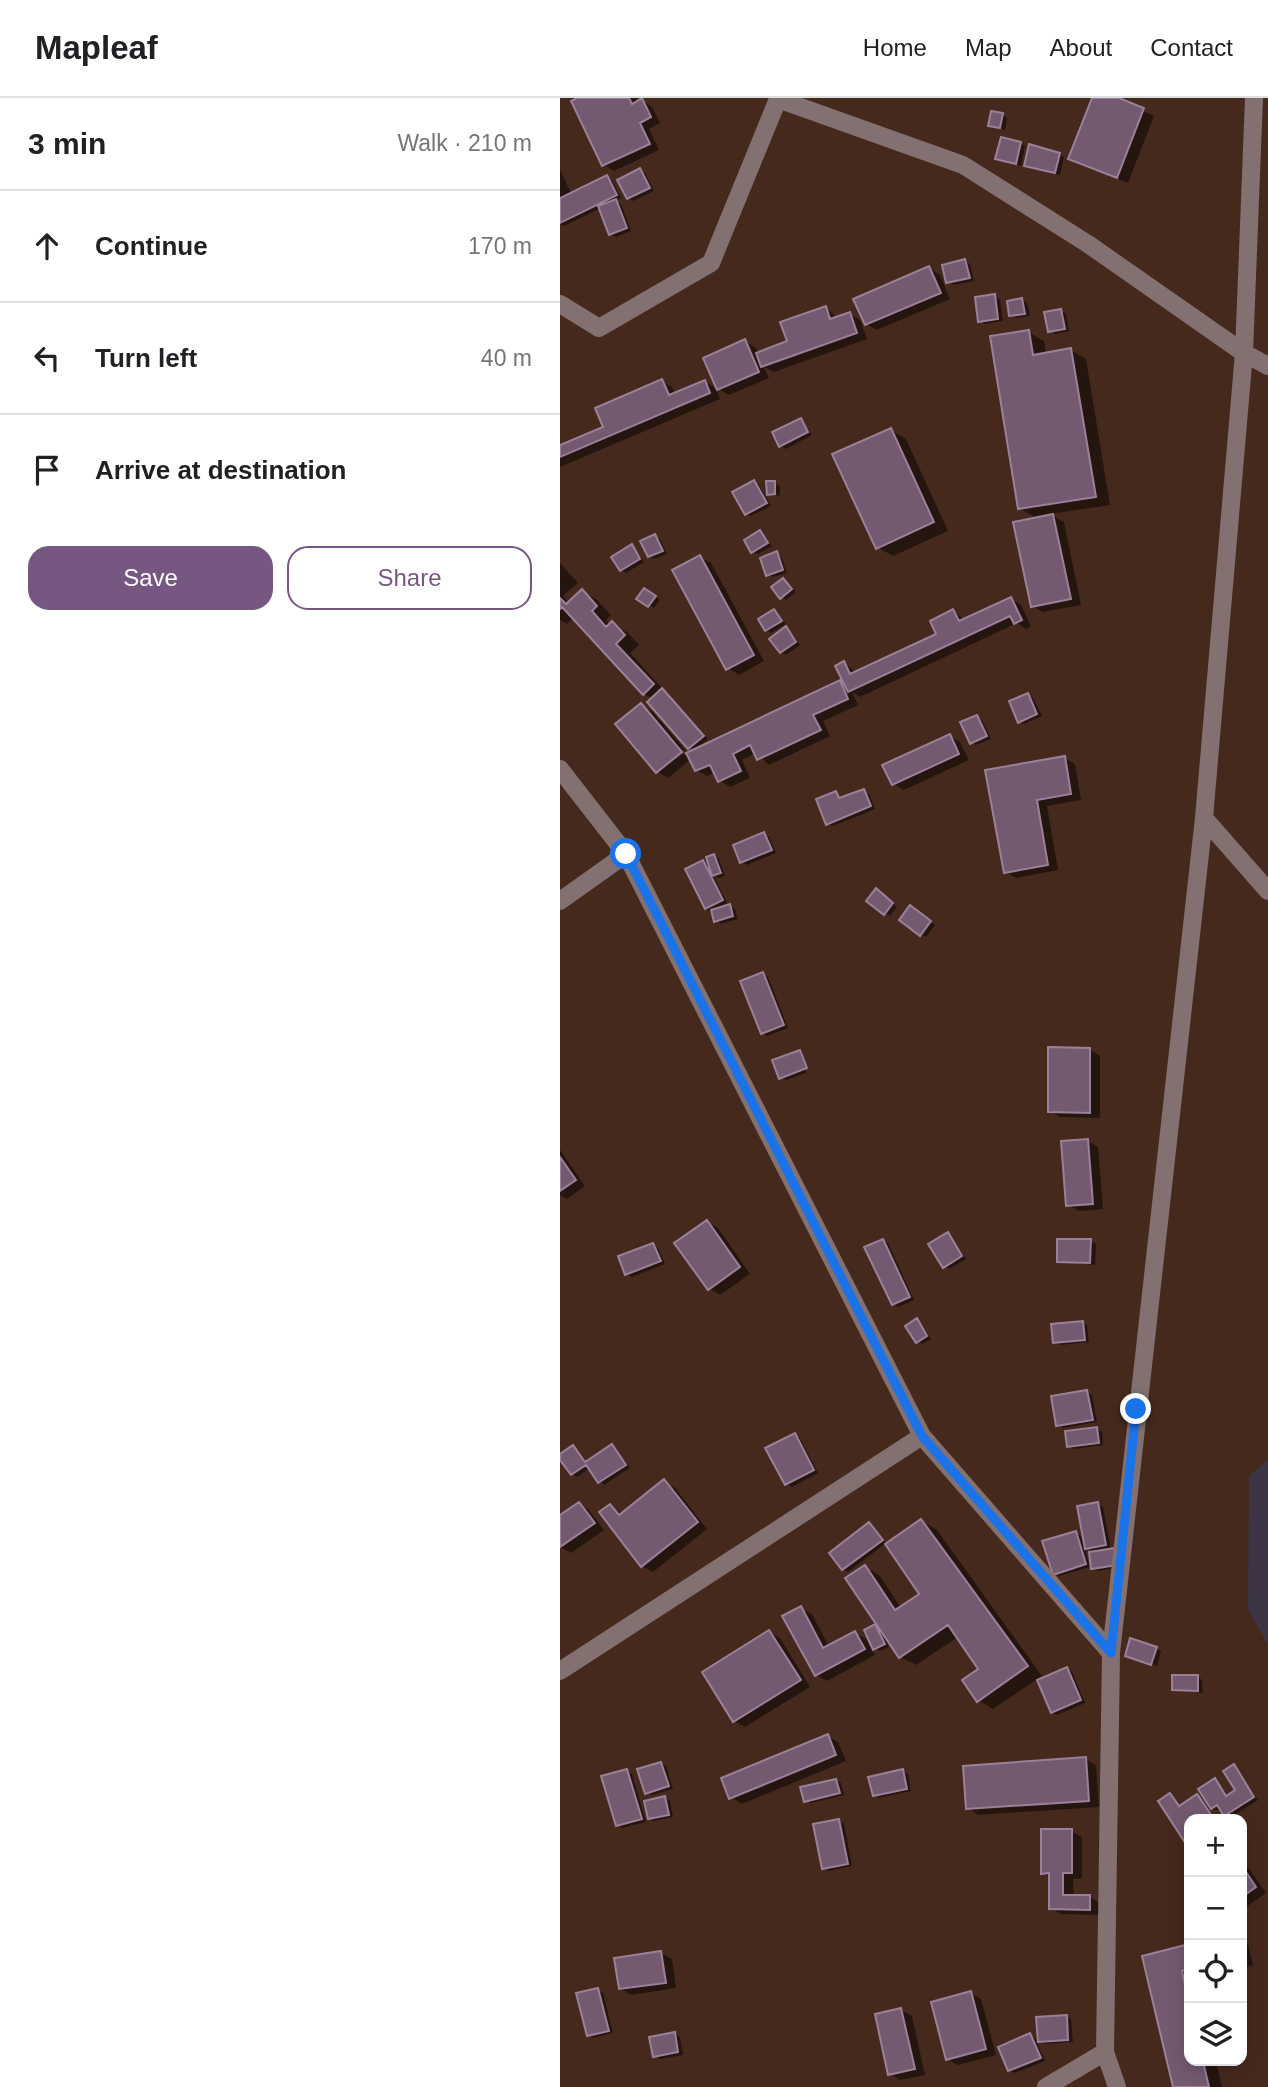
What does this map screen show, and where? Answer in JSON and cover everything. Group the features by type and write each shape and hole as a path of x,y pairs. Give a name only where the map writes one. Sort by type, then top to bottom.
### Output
{"street":[{"path":"1117,2087 1105,2052 1111,1653 1204,818 1244,353 1254,98"},
{"path":"560,304 599,328 711,264 778,99 963,165 1088,244 1244,353 1268,366"},
{"path":"560,769 626,854 922,1436 1111,1653"},
{"path":"1204,818 1268,891"},
{"path":"560,901 626,854"},
{"path":"560,1671 922,1436"},
{"path":"1046,2087 1105,2052"}],"shaded area":[{"path":"1268,1460 1268,1644 1248,1609 1249,1476"}],"building":[{"path":"577,98 629,98 632,104 642,98 651,117 640,123 650,144 602,166 571,101"},
{"path":"1092,98 1119,98 1144,108 1117,178 1068,159"},
{"path":"991,111 1003,113 1000,128 988,126"},
{"path":"1001,137 1021,142 1016,164 995,159"},
{"path":"1029,144 1060,153 1055,173 1024,166"},
{"path":"640,168 650,188 627,199 617,180"},
{"path":"607,175 617,195 560,223 560,198"},
{"path":"616,199 627,228 609,235 598,206"},
{"path":"965,259 970,278 946,283 942,265"},
{"path":"929,266 941,293 865,325 853,299"},
{"path":"995,294 998,319 978,322 975,297"},
{"path":"1022,298 1025,314 1009,316 1007,301"},
{"path":"826,306 830,319 850,312 857,333 761,367 756,353 787,341 780,322"},
{"path":"1061,309 1065,329 1048,332 1044,312"},
{"path":"1029,330 1033,355 1071,348 1096,497 1018,509 990,336"},
{"path":"745,339 759,372 717,390 703,358"},
{"path":"662,379 669,395 705,380 710,393 560,457 560,445 603,427 595,408"},
{"path":"801,418 808,432 779,447 772,432"},
{"path":"891,428 934,522 876,549 832,454"},
{"path":"754,480 767,503 745,515 732,492"},
{"path":"766,481 775,481 775,494 767,495"},
{"path":"1053,514 1071,599 1031,607 1013,522"},
{"path":"760,530 768,543 751,553 744,540"},
{"path":"655,534 663,551 648,557 640,541"},
{"path":"632,544 640,559 620,571 611,557"},
{"path":"777,551 783,570 766,576 760,558"},
{"path":"700,555 754,655 726,670 672,570"},
{"path":"783,578 792,589 780,599 771,587"},
{"path":"644,588 656,596 648,607 636,599"},
{"path":"582,589 597,606 592,611 606,627 612,621 625,635 616,644 654,684 643,695 562,607 560,609 560,598 566,604"},
{"path":"1011,597 1022,620 1014,624 1010,616 848,692 835,666 844,661 850,674 936,634 930,621 953,609 959,621"},
{"path":"774,609 782,621 765,631 758,619"},
{"path":"786,626 796,642 780,653 769,639"},
{"path":"840,680 848,699 813,715 821,730 757,760 750,745 733,754 741,771 718,782 710,765 695,771 686,753"},
{"path":"662,688 704,736 688,749 647,702"},
{"path":"1028,693 1037,714 1018,723 1009,701"},
{"path":"641,703 682,752 656,773 615,724"},
{"path":"977,715 987,736 970,744 960,722"},
{"path":"950,734 959,754 892,785 882,765"},
{"path":"1065,756 1071,794 1037,800 1048,865 1004,873 985,770"},
{"path":"864,789 871,806 826,825 816,799 836,791 839,798"},
{"path":"764,832 772,850 740,863 733,845"},
{"path":"714,854 721,873 712,876 706,857"},
{"path":"703,860 723,900 705,909 685,869"},
{"path":"876,888 893,903 884,915 866,901"},
{"path":"730,904 733,916 714,922 711,910"},
{"path":"910,905 931,921 920,936 899,920"},
{"path":"763,972 784,1025 761,1034 740,981"},
{"path":"1048,1047 1090,1048 1090,1113 1048,1112"},
{"path":"800,1050 807,1068 779,1079 772,1060"},
{"path":"1088,1139 1093,1204 1066,1206 1061,1141"},
{"path":"560,1157 576,1180 560,1191"},
{"path":"707,1220 740,1267 708,1290 674,1243"},
{"path":"948,1232 962,1256 943,1268 928,1244"},
{"path":"883,1239 910,1297 892,1305 864,1247"},
{"path":"1057,1239 1091,1239 1090,1263 1057,1262"},
{"path":"653,1243 661,1261 625,1275 618,1256"},
{"path":"917,1318 927,1336 916,1343 905,1326"},
{"path":"1083,1321 1085,1340 1053,1343 1051,1324"},
{"path":"1087,1390 1093,1420 1056,1426 1051,1396"},
{"path":"1097,1427 1099,1443 1067,1447 1065,1431"},
{"path":"795,1433 814,1470 785,1485 765,1448"},
{"path":"612,1444 626,1465 598,1483 586,1465 571,1475 560,1460 560,1454 573,1445 585,1462"},
{"path":"664,1479 698,1522 641,1567 599,1512 610,1504 619,1515"},
{"path":"579,1502 595,1523 560,1547 560,1515"},
{"path":"1098,1502 1106,1545 1085,1549 1077,1506"},
{"path":"921,1519 1028,1666 977,1702 962,1680 978,1669 948,1625 899,1658 845,1578 865,1565 895,1610 919,1594 885,1544"},
{"path":"869,1522 883,1540 842,1570 829,1553"},
{"path":"1076,1531 1086,1564 1053,1575 1042,1541"},
{"path":"1115,1548 1118,1565 1091,1569 1089,1552"},
{"path":"801,1606 823,1648 855,1631 865,1649 815,1676 782,1616"},
{"path":"875,1624 885,1644 873,1650 864,1630"},
{"path":"769,1630 801,1680 733,1722 702,1672"},
{"path":"1130,1638 1157,1647 1151,1665 1125,1656"},
{"path":"1067,1667 1081,1700 1051,1713 1037,1680"},
{"path":"1172,1675 1198,1675 1198,1691 1172,1690"},
{"path":"828,1734 836,1755 729,1799 721,1778"},
{"path":"1086,1757 1089,1801 966,1809 963,1766"},
{"path":"661,1762 669,1786 645,1794 637,1769"},
{"path":"1234,1764 1254,1797 1227,1814 1223,1814 1217,1805 1211,1809 1198,1789 1215,1778 1226,1796 1235,1790 1223,1771"},
{"path":"627,1769 642,1819 616,1826 601,1776"},
{"path":"903,1769 907,1789 873,1796 868,1777"},
{"path":"836,1779 840,1793 804,1802 800,1787"},
{"path":"1170,1793 1179,1806 1197,1794 1211,1814 1184,1814 1184,1841 1158,1801"},
{"path":"665,1796 669,1815 648,1819 644,1801"},
{"path":"839,1819 848,1864 822,1869 813,1824"},
{"path":"1041,1829 1072,1829 1072,1873 1063,1873 1063,1895 1090,1895 1090,1910 1049,1909 1049,1873 1041,1874"},
{"path":"1247,1874 1256,1887 1247,1893"},
{"path":"1184,1945 1184,2066 1204,2066 1209,2087 1173,2087 1142,1956"},
{"path":"661,1951 666,1983 619,1989 614,1958"},
{"path":"598,1988 609,2031 587,2036 576,1993"},
{"path":"971,1991 986,2049 946,2060 931,2002"},
{"path":"901,2008 915,2069 888,2075 875,2014"},
{"path":"1067,2015 1068,2040 1038,2042 1036,2017"},
{"path":"675,2032 678,2052 653,2057 649,2037"},
{"path":"1030,2033 1041,2058 1008,2071 998,2047"}],"route":[{"path":"626,854 922,1436 1111,1653 1136,1409"}]}
